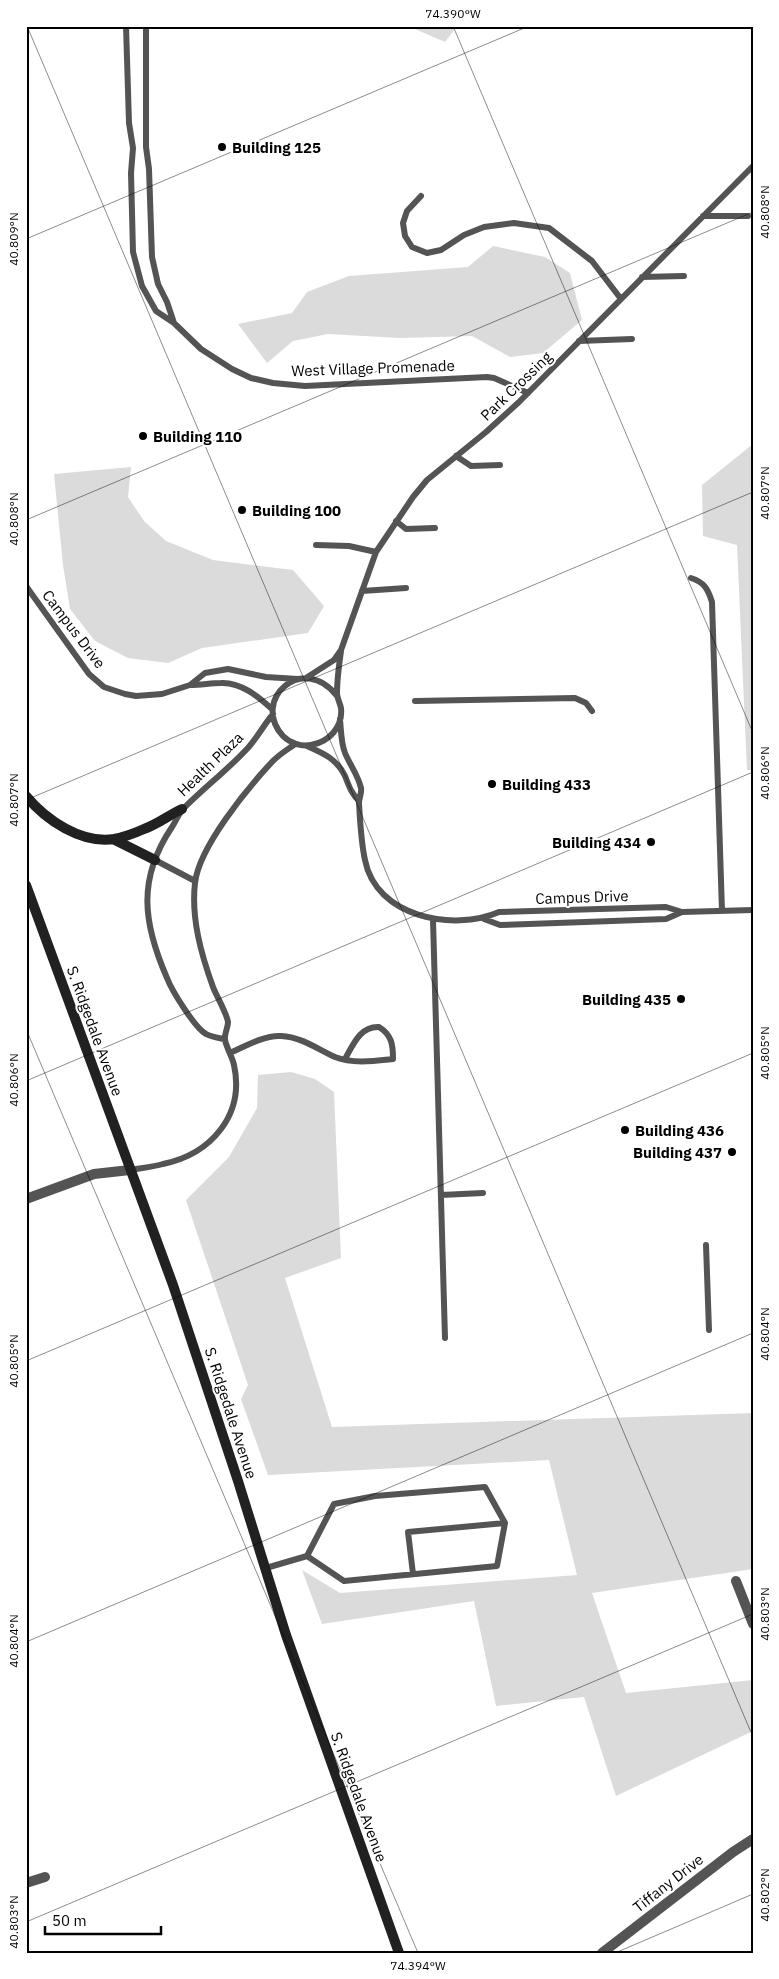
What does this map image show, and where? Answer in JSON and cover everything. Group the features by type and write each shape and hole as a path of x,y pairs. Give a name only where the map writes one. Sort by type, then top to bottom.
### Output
{"main road":[{"path":"26,796 35,807 53,821 71,831 94,838 113,839 144,830 182,809"},
{"path":"113,839 155,860"},
{"name":"S. Ridgedale Avenue","path":"26,885 195,1350 286,1635 399,1953"}],"street":[{"path":"26,1199 94,1174 130,1170"},
{"path":"736,1581 753,1624"},
{"name":"Tiffany Drive","path":"602,1953 733,1852 753,1840"},
{"path":"26,1884 45,1877"}],"lane":[{"name":"West Village Promenade","path":"126,26 129,123 133,148 130,173 133,257 138,275 156,311 174,323 201,349 232,369 251,378 273,383 304,386 487,377 494,378 528,393"},
{"name":"West Village Promenade","path":"146,26 146,147 149,169 153,265 158,284 174,323"},
{"name":"Park Crossing","path":"337,696 337,676 341,650 376,552 396,521 428,480 486,432 528,393 753,166"},
{"path":"420,196 407,211 403,223 405,236 412,247 427,253 441,250 464,235 484,227 514,223 549,228 592,261 621,299"},
{"path":"703,216 748,216"},
{"path":"642,277 684,276"},
{"path":"579,341 632,339"},
{"path":"456,456 471,466 500,465"},
{"path":"396,521 406,529 435,528"},
{"path":"316,545 349,546 376,552"},
{"path":"691,578 700,581 708,589 712,602 722,911"},
{"name":"Campus Drive","path":"26,586 89,674 104,687 125,694 148,696 162,694 190,685 220,683 240,686 263,701 272,712"},
{"path":"362,590 406,588"},
{"name":"Park Crossing","path":"306,678 334,660 341,650"},
{"name":"Campus Drive","path":"190,685 205,673 228,669 266,677 298,679"},
{"path":"306,678 321,681 330,687 337,696 341,707 340,719 336,730 328,739 318,744 306,746 295,744 286,739 278,730 272,712 276,696 285,685 298,679 306,678"},
{"path":"415,701 575,698 586,703 592,711"},
{"name":"Health Plaza","path":"224,1039 206,1034 194,1022 171,987 155,951 147,911 148,887 155,860 164,839 182,809 227,770 248,748 272,712"},
{"name":"Campus Drive","path":"340,719 344,752 361,789 359,801 368,872 374,882 392,901 408,911 433,920 451,921 484,919 500,912 666,907 682,912 753,910"},
{"path":"130,1170 163,1164 186,1157 202,1148 220,1131 233,1106 234,1066 224,1039 228,1022 207,969 198,935 194,901 195,881 201,862 215,835 273,761 295,744"},
{"name":"Campus Drive","path":"306,746 325,753 333,760 341,769 351,792 359,801"},
{"path":"155,860 195,881"},
{"name":"Campus Drive","path":"484,919 500,924 585,922 666,919 682,912"},
{"path":"433,920 445,1338"},
{"path":"230,1053 258,1041 280,1036 304,1040 336,1058 354,1061 376,1061 393,1059 390,1037 386,1031 379,1027 374,1027 360,1034 345,1059"},
{"path":"441,1196 483,1193"},
{"path":"706,1245 709,1330"},
{"path":"266,1568 307,1556 334,1504 375,1496 485,1487 504,1523 497,1566 344,1581 307,1556"},
{"path":"413,1574 408,1532 504,1523"}],"shaded area":[{"path":"408,26 457,26 445,42"},
{"path":"493,246 545,257 570,273 582,320 543,353 510,357 472,336 400,338 328,334 293,341 267,363 238,324 292,313 307,292 349,276 468,267"},
{"path":"753,444 753,770 747,770 737,545 703,536 702,485"},
{"path":"131,467 128,497 144,521 166,541 213,560 293,570 324,606 308,633 202,648 168,663 128,658 95,641 70,609 63,565 54,474"},
{"path":"291,1072 315,1079 334,1092 341,1258 285,1278 332,1427 753,1413 753,1569 592,1593 626,1693 753,1680 753,1731 616,1796 584,1697 496,1706 474,1601 322,1624 302,1570 340,1593 577,1575 549,1460 268,1475 241,1399 248,1385 186,1200 229,1157 257,1108 258,1075"}],"place":[{"name":"Building 125","path":"222,147"},
{"name":"Building 110","path":"143,436"},
{"name":"Building 100","path":"242,510"},
{"name":"Building 433","path":"492,784"},
{"name":"Building 434","path":"651,842"},
{"name":"Building 435","path":"681,999"},
{"name":"Building 436","path":"625,1130"},
{"name":"Building 437","path":"732,1152"}]}
